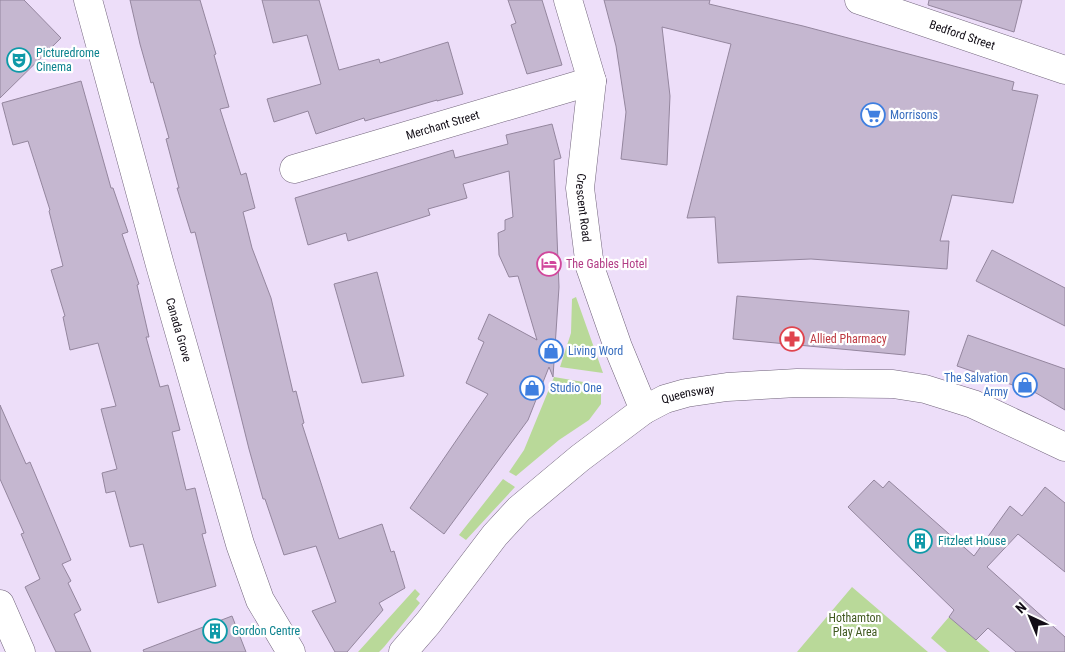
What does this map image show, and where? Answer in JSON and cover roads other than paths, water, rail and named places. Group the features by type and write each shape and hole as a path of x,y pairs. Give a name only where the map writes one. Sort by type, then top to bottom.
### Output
{"street":[{"name":"Canada Grove","path":"88,0 160,265 240,544 260,600 291,652"},
{"name":"Crescent Road","path":"568,0 592,81 580,188 590,267 618,347 644,410"},
{"name":"Bedford Street","path":"859,0 1065,70"},
{"name":"Merchant Street","path":"294,169 592,81"},
{"name":"Queensway","path":"403,652 428,623 495,535 518,509 580,458 644,410 686,392 728,387 797,383 893,384 925,389 973,404 1065,447"},
{"path":"0,604 21,652"}],"place":[{"name":"Picturedrome Cinema","path":"19,60"},
{"name":"Morrisons","path":"873,115"},
{"name":"The Gables Hotel","path":"549,264"},
{"name":"Allied Pharmacy","path":"792,339"},
{"name":"Living Word","path":"551,351"},
{"name":"The Salvation Army","path":"1025,385"},
{"name":"Studio One","path":"532,388"},
{"name":"Fitzleet House","path":"920,541"},
{"name":"Gordon Centre","path":"215,631"}],"park label":[{"name":"Hothamton Play Area","path":"855,625"}]}
